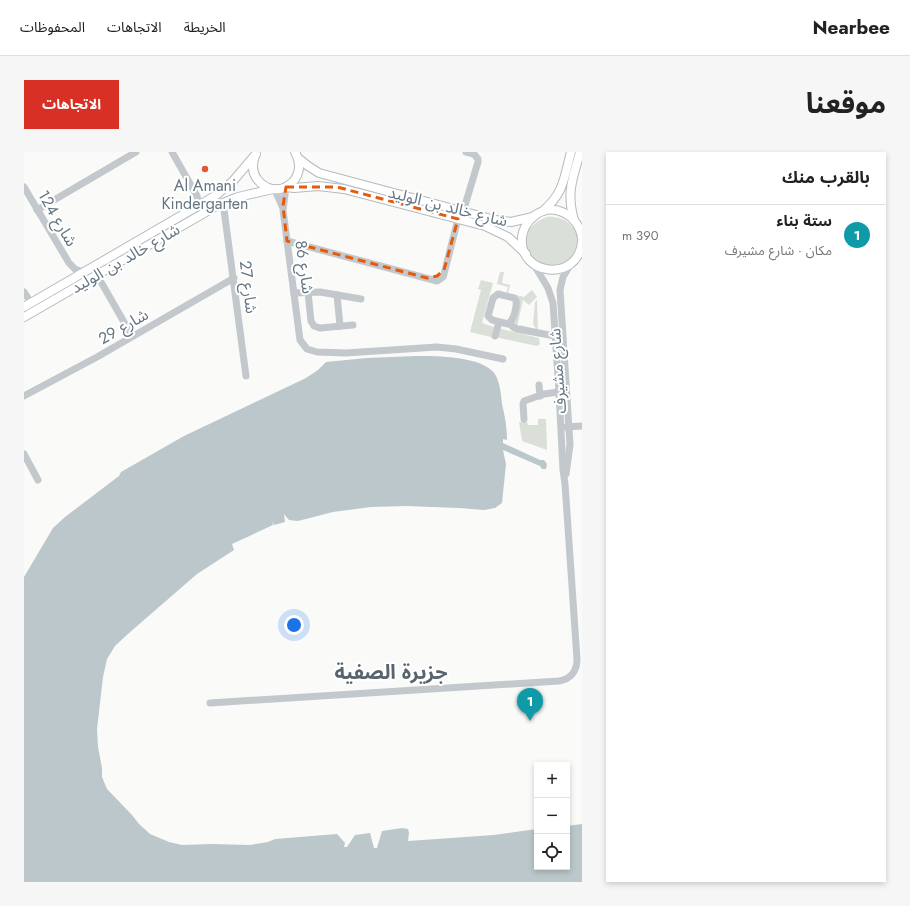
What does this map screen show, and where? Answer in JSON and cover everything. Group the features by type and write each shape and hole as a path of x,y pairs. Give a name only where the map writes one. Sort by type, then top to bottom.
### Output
{"main road":[{"path":"526,254 522,236 527,224 551,204 558,196 571,152"},
{"path":"574,220 570,205 570,192 580,152"},
{"path":"256,153 253,161 255,176 260,183 266,187 274,189"},
{"name":"شارع خالد بن الوليد","path":"27,305 199,206 227,186 256,153"},
{"path":"287,187 293,183 299,171 300,164 296,155"},
{"name":"شارع خالد بن الوليد","path":"296,155 308,166 319,173 503,222 518,222 536,215"},
{"name":"شارع خالد بن الوليد","path":"24,316 224,202 238,197 287,187 337,187 485,226 514,242 533,263"},
{"path":"536,215 556,210 566,213 574,220 581,230 582,238"},
{"path":"571,263 579,254 582,242"},
{"path":"533,263 542,269 559,269 582,258"}],"street":[{"path":"37,210 136,152"},
{"path":"172,152 197,196 199,206"},
{"path":"463,212 478,162 474,154 467,152"},
{"name":"شارع 124","path":"24,187 68,263 70,272 68,281"},
{"name":"شارع 86","path":"283,210 287,187"},
{"name":"شارع 86","path":"274,189 283,210 300,340 303,345 312,351 317,352 346,353 437,347 456,349 503,359"},
{"path":"197,196 206,201"},
{"name":"شارع 27","path":"224,202 246,376"},
{"path":"287,241 438,280 443,277 458,219"},
{"name":"شارع 124","path":"68,263 75,269 84,272"},
{"name":"شارع مشيرف","path":"210,703 566,680 575,672 577,666 559,392 551,296 533,263"},
{"name":"شارع مشيرف","path":"565,484 570,451 570,427 560,290 563,277 571,263"},
{"path":"97,275 132,336"},
{"name":"شارع 29","path":"24,396 89,361 234,278"},
{"path":"24,292 27,305"},
{"path":"308,292 310,314 312,323 316,328 352,325"},
{"path":"294,293 320,292 361,299"},
{"path":"509,324 512,320 516,300 514,298 498,294 492,298 488,316 490,319 509,324 515,328 555,336"},
{"path":"337,295 340,326"},
{"path":"297,315 310,314"},
{"path":"495,336 499,322"},
{"path":"539,385 540,396"},
{"path":"524,419 523,402 540,396 559,392"},
{"path":"569,417 573,422 582,426"},
{"path":"561,421 564,425 570,427 582,426"},
{"path":"570,437 573,431 582,426"},
{"path":"24,454 38,480"}],"highlighted area":[{"path":"286,187 337,187 458,219 444,270 437,276 427,278 287,241 283,206"}],"shaded area":[{"path":"547,217 564,220 573,227 578,236 578,244 575,255 559,268 537,265 528,254 525,246 525,240 529,230 537,222"},
{"path":"500,272 504,272 502,283 510,285 508,293 524,297 532,290 537,297 529,305 523,300 517,327 512,326 519,297 506,294 508,287 497,284"},
{"path":"481,280 493,283 482,323 494,327 491,337 470,332 481,290 478,289"},
{"path":"537,300 538,332 519,327 520,325 536,329 533,324 535,302"},
{"path":"498,328 539,338 540,344 537,346 495,337"},
{"path":"435,356 470,360 489,368 495,374 500,389 507,435 507,440 503,439 503,443 540,460 544,460 547,464 546,469 542,469 540,466 503,450 506,464 502,503 495,508 484,510 406,506 371,507 333,512 298,521 289,520 284,514 285,522 274,525 272,521 273,525 232,544 234,550 197,574 115,646 107,659 103,677 97,729 102,777 107,789 150,834 169,842 182,845 250,845 268,842 275,839 337,834 345,843 344,847 347,847 355,835 370,833 374,848 377,848 382,831 402,828 408,829 408,841 494,835 534,829 534,870 570,870 570,826 582,824 582,882 24,882 24,577 53,528 65,517 119,476 121,472 184,436 306,378 318,370 326,362 367,358"},
{"path":"538,419 546,419 547,450 522,441 519,422 527,422 528,425 538,425"}],"place":[{"name":"Al Amani Kindergarten","path":"205,169"},
{"name":"ستة بناء","path":"530,721"}],"district":[{"name":"جزيرة الصفية","path":"391,672"}]}
